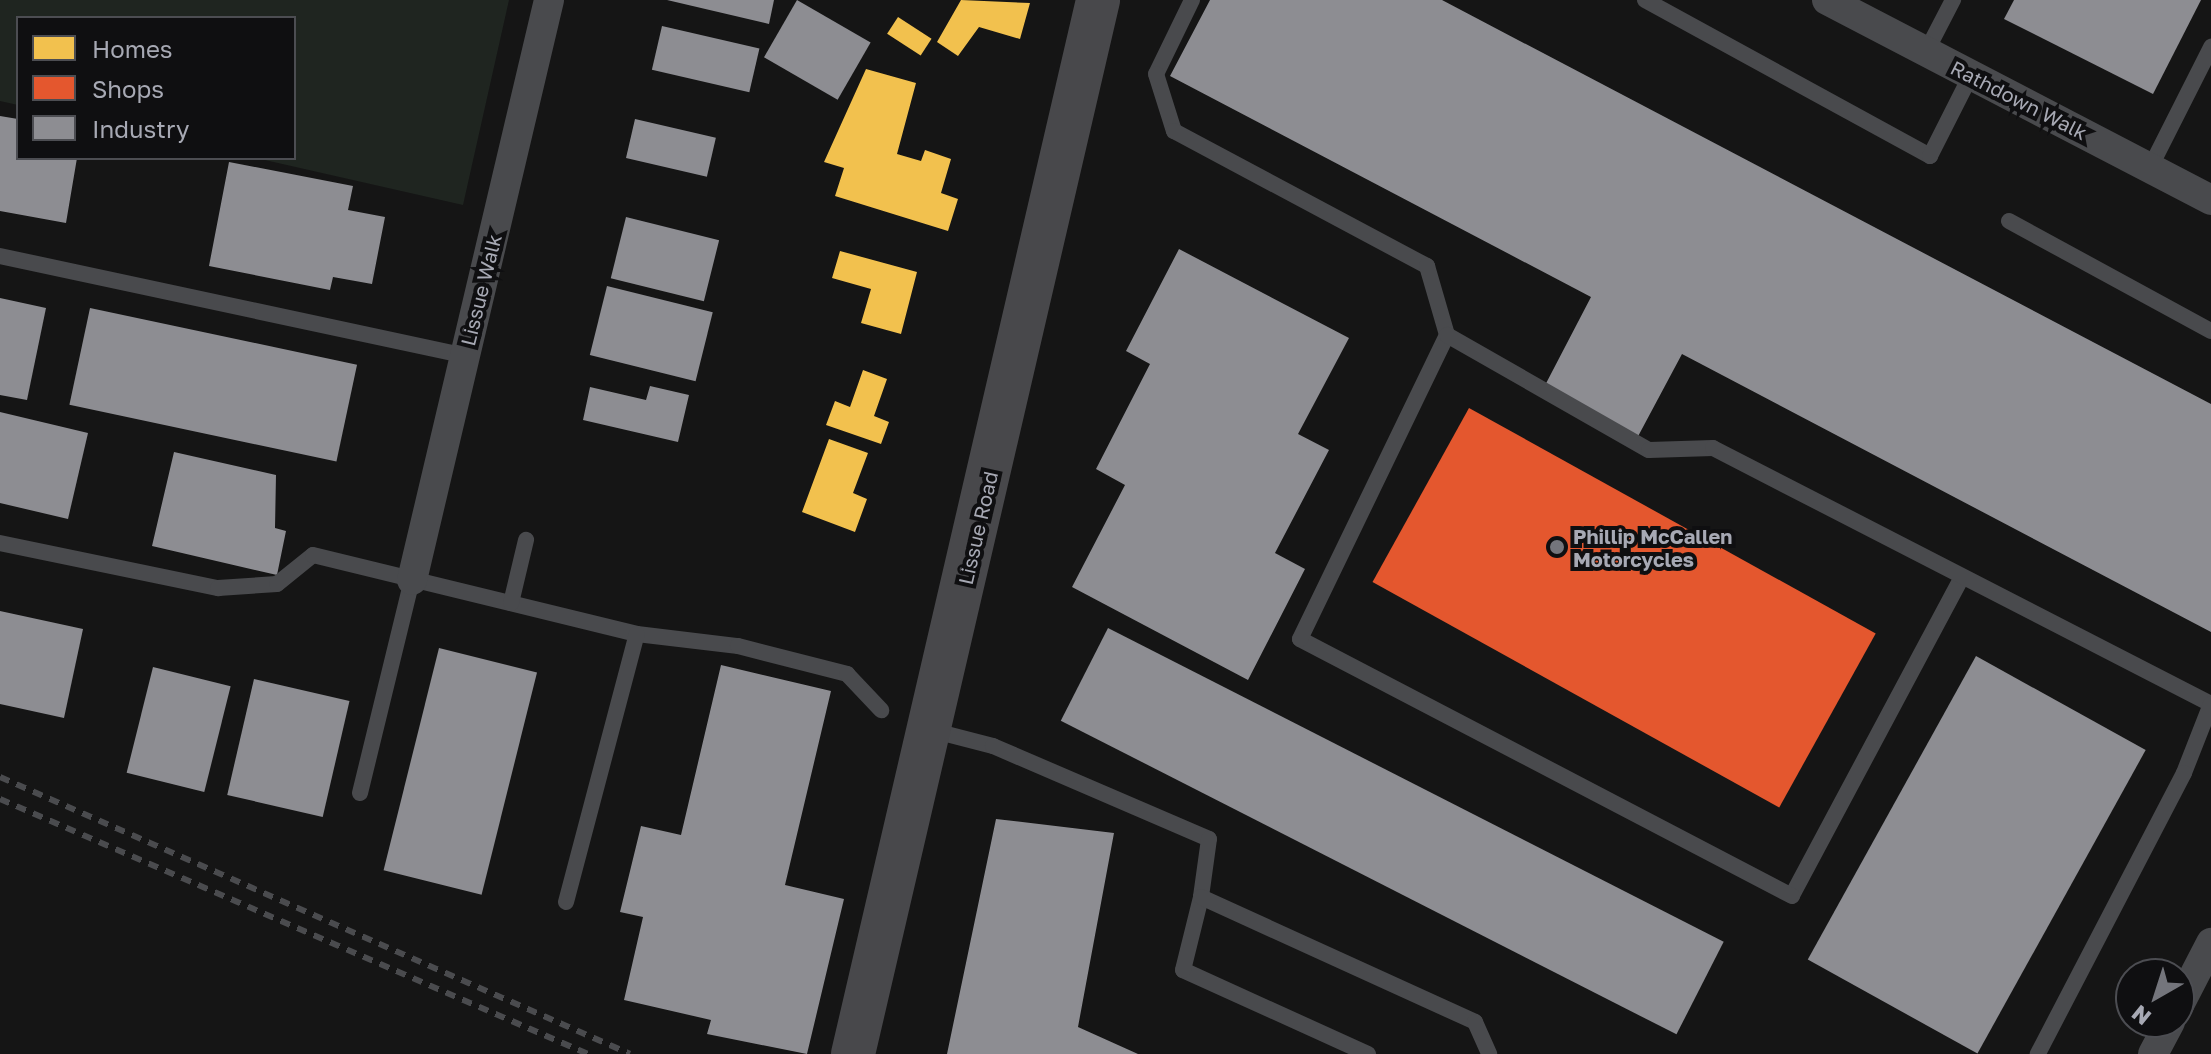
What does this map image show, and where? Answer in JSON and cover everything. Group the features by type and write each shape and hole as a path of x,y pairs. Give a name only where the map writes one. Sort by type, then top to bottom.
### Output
{"street":[{"name":"Lissue Walk","path":"412,580 549,0"},
{"name":"Lissue Road","path":"853,1054 931,730 1098,0"},
{"name":"Rathdown Walk","path":"1827,0 2211,200"},
{"path":"2195,974 2211,943"}],"lane":[{"path":"1192,0 1156,74 1174,131 1427,266 1447,335 1300,639 1792,896 1962,577"},
{"path":"1645,0 1930,156 1971,75"},
{"path":"1926,52 1953,0"},
{"path":"2150,168 2204,80 2211,47"},
{"path":"2009,221 2211,331"},
{"path":"0,256 465,356"},
{"path":"1447,335 1649,450 1713,448 2211,704 2184,773 2038,1054"},
{"path":"511,603 526,540"},
{"path":"0,543 218,588 277,584 313,555 637,634 738,646 847,674 881,710"},
{"path":"360,793 412,580"},
{"path":"566,902 637,634"},
{"path":"931,730 993,746 1209,839 1201,897 1183,970 1368,1054"},
{"path":"1201,897 1475,1022 1489,1054"}],"shaded area":[{"path":"0,0 509,0 463,205 265,160 296,160 296,16 16,16 16,105 0,101"}],"building: Homes":[{"path":"961,0 1030,3 1020,39 979,27 958,56 937,42"},
{"path":"898,17 932,39 921,56 887,34"},
{"path":"866,69 916,83 897,154 921,161 925,150 951,159 941,193 958,199 948,231 835,196 844,168 824,162"},
{"path":"840,251 917,272 901,334 861,323 871,289 832,278"},
{"path":"863,370 887,379 874,416 889,422 881,444 826,425 835,401 850,407"},
{"path":"829,439 868,453 853,493 867,499 855,532 802,512"}],"building: Shops":[{"path":"1469,408 1876,633 1779,807 1373,582"}],"building: Industry":[{"path":"667,0 774,0 769,24"},
{"path":"797,0 871,42 838,100 764,57"},
{"path":"1210,0 1442,0 2211,404 2211,632 1682,354 1635,442 1541,393 1591,297 1170,76"},
{"path":"2014,0 2201,0 2153,94 2004,19"},
{"path":"662,26 759,48 749,92 652,70"},
{"path":"0,116 16,119 16,160 77,160 66,223 0,211"},
{"path":"635,119 716,138 707,177 626,158"},
{"path":"229,162 353,186 348,210 385,217 372,284 333,277 330,290 209,266"},
{"path":"626,217 719,240 704,301 611,278"},
{"path":"1179,249 1349,338 1298,434 1329,450 1275,553 1305,569 1248,680 1072,587 1125,485 1096,469 1150,364 1126,351"},
{"path":"607,286 713,312 696,381 590,355"},
{"path":"0,298 46,308 27,400 0,395"},
{"path":"90,308 357,365 336,462 69,405"},
{"path":"650,386 689,395 678,442 583,420 590,387 646,400"},
{"path":"0,412 88,433 68,519 0,503"},
{"path":"174,452 276,475 275,528 286,531 277,575 152,546"},
{"path":"0,611 83,629 64,718 0,704"},
{"path":"1108,628 1724,942 1676,1034 1061,721"},
{"path":"439,648 537,672 482,895 384,870"},
{"path":"1976,656 2146,750 1977,1054 1808,959"},
{"path":"721,665 831,691 785,885 844,899 807,1054 707,1034 711,1020 624,1000 643,917 620,912 641,826 681,835"},
{"path":"153,667 231,686 204,792 127,773"},
{"path":"254,679 349,701 323,817 227,795"},
{"path":"996,819 1114,833 1078,1027 1138,1054 947,1054"}],"railway":[{"path":"0,777 630,1054"},
{"path":"0,799 588,1054"}],"place":[{"name":"Phillip McCallen Motorcycles","path":"1557,547"}]}
